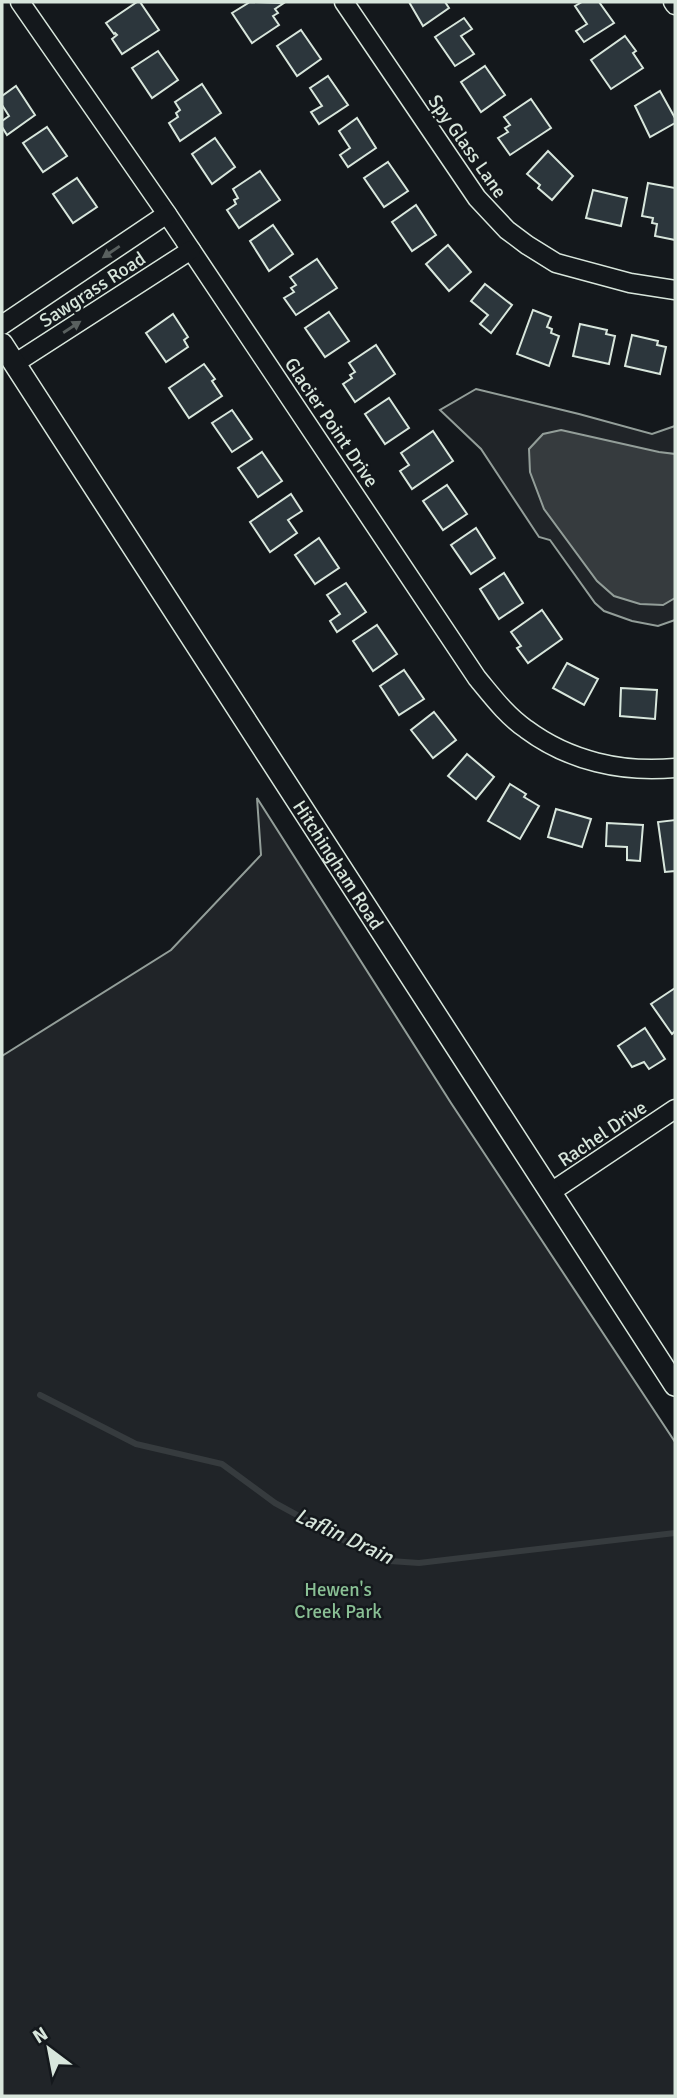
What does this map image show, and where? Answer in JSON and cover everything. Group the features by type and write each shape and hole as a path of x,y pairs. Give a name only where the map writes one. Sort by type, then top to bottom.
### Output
{"street":[{"name":"Glacier Point Drive","path":"20,2 167,214 477,678 502,708 524,728 575,755 606,765 636,770 675,768"},
{"name":"Spy Glass Lane","path":"344,2 477,198 507,230 556,263 630,283 675,290"},
{"name":"Sawgrass Road","path":"2,325 167,214"},
{"name":"Sawgrass Road","path":"14,364 191,250"},
{"name":"Hitchingham Road","path":"2,344 675,1385"},
{"name":"Rachel Drive","path":"551,1192 675,1109"}],"green space":[{"path":"476,389 652,434 675,426 675,620 658,626 632,621 604,611 595,603 550,540 539,537 481,449 440,410"},
{"name":"Hewen's Creek Park","path":"257,798 451,1103 675,1442 675,2096 2,2096 2,1056 171,950 261,855"}],"shaded area":[{"path":"561,430 675,454 675,598 663,605 640,604 614,596 597,581 544,509 530,472 529,449 543,434"}],"building":[{"path":"140,2 159,30 122,54 112,39 117,35 106,23"},
{"path":"250,2 284,3 275,9 278,13 273,16 279,25 252,43 232,13"},
{"path":"409,2 445,2 449,8 423,26"},
{"path":"582,2 599,2 614,23 584,42 576,31 587,24 575,6"},
{"path":"464,18 472,29 461,36 474,54 455,66 435,37"},
{"path":"301,30 321,59 297,76 277,46"},
{"path":"625,36 636,51 633,53 643,68 611,89 591,60"},
{"path":"158,51 178,80 152,98 132,68"},
{"path":"485,66 505,95 481,112 461,82"},
{"path":"328,76 348,105 319,124 311,112 322,106 310,88"},
{"path":"202,84 221,113 180,141 169,123 178,117 176,113 180,110 175,102"},
{"path":"16,86 35,115 7,135 2,121 9,116 2,105 2,96"},
{"path":"660,91 675,118 675,123 650,137 635,106"},
{"path":"531,99 551,128 510,155 498,138 508,132 505,128 510,125 504,117"},
{"path":"357,118 376,148 348,167 340,155 350,148 339,131"},
{"path":"47,127 67,156 43,172 23,143"},
{"path":"215,138 235,167 212,184 192,154"},
{"path":"548,151 573,176 552,200 527,174"},
{"path":"388,162 408,191 384,207 364,178"},
{"path":"260,171 280,200 239,228 227,210 236,204 234,200 238,198 233,189"},
{"path":"77,178 97,207 73,223 53,194"},
{"path":"648,183 675,188 675,240 655,236 657,224 652,223 653,218 642,216"},
{"path":"593,190 627,198 621,226 586,218"},
{"path":"416,205 436,235 412,251 392,222"},
{"path":"273,225 293,254 269,271 250,241"},
{"path":"448,245 471,272 449,291 426,264"},
{"path":"317,259 337,288 296,315 284,298 294,292 291,288 296,285 290,277"},
{"path":"485,284 512,305 491,333 480,324 488,315 471,301"},
{"path":"533,310 551,317 547,327 552,329 551,333 559,336 549,366 517,354"},
{"path":"329,312 349,341 325,357 305,328"},
{"path":"173,314 188,337 184,340 188,347 166,362 146,333"},
{"path":"580,324 607,330 606,334 615,336 609,364 573,356"},
{"path":"632,335 658,341 657,345 666,347 660,374 625,366"},
{"path":"376,345 395,374 355,402 343,384 352,378 350,375 355,372 349,363"},
{"path":"204,364 215,379 212,381 222,396 189,418 169,388"},
{"path":"389,398 409,428 385,444 365,414"},
{"path":"232,410 252,439 232,452 212,423"},
{"path":"433,431 453,461 412,489 400,471 409,465 401,453"},
{"path":"262,452 282,481 258,497 238,468"},
{"path":"447,485 467,514 443,530 423,501"},
{"path":"291,494 302,511 288,520 297,533 270,552 250,522"},
{"path":"476,528 495,558 471,574 451,545"},
{"path":"319,538 339,568 315,584 295,555"},
{"path":"504,573 523,603 499,619 480,589"},
{"path":"346,583 366,612 337,632 330,621 340,614 327,595"},
{"path":"542,610 562,639 528,663 517,648 521,646 511,632"},
{"path":"377,625 397,654 373,671 353,641"},
{"path":"567,663 598,679 584,705 553,688"},
{"path":"404,670 424,699 399,715 380,686"},
{"path":"621,688 657,690 655,719 620,716"},
{"path":"434,712 456,740 433,758 411,730"},
{"path":"467,754 494,777 476,799 448,776"},
{"path":"510,784 539,806 520,839 488,821"},
{"path":"556,809 591,819 582,847 548,837"},
{"path":"675,820 675,871 665,872 658,822"},
{"path":"607,823 643,825 640,861 627,860 627,847 606,846"},
{"path":"675,988 675,1031 672,1034 651,1004"},
{"path":"645,1028 665,1059 649,1069 644,1062 632,1067 618,1046"}],"waterway":[{"name":"Laflin Drain","path":"40,1395 136,1444 222,1464 275,1503 341,1539 390,1561 419,1563 675,1533"}]}
